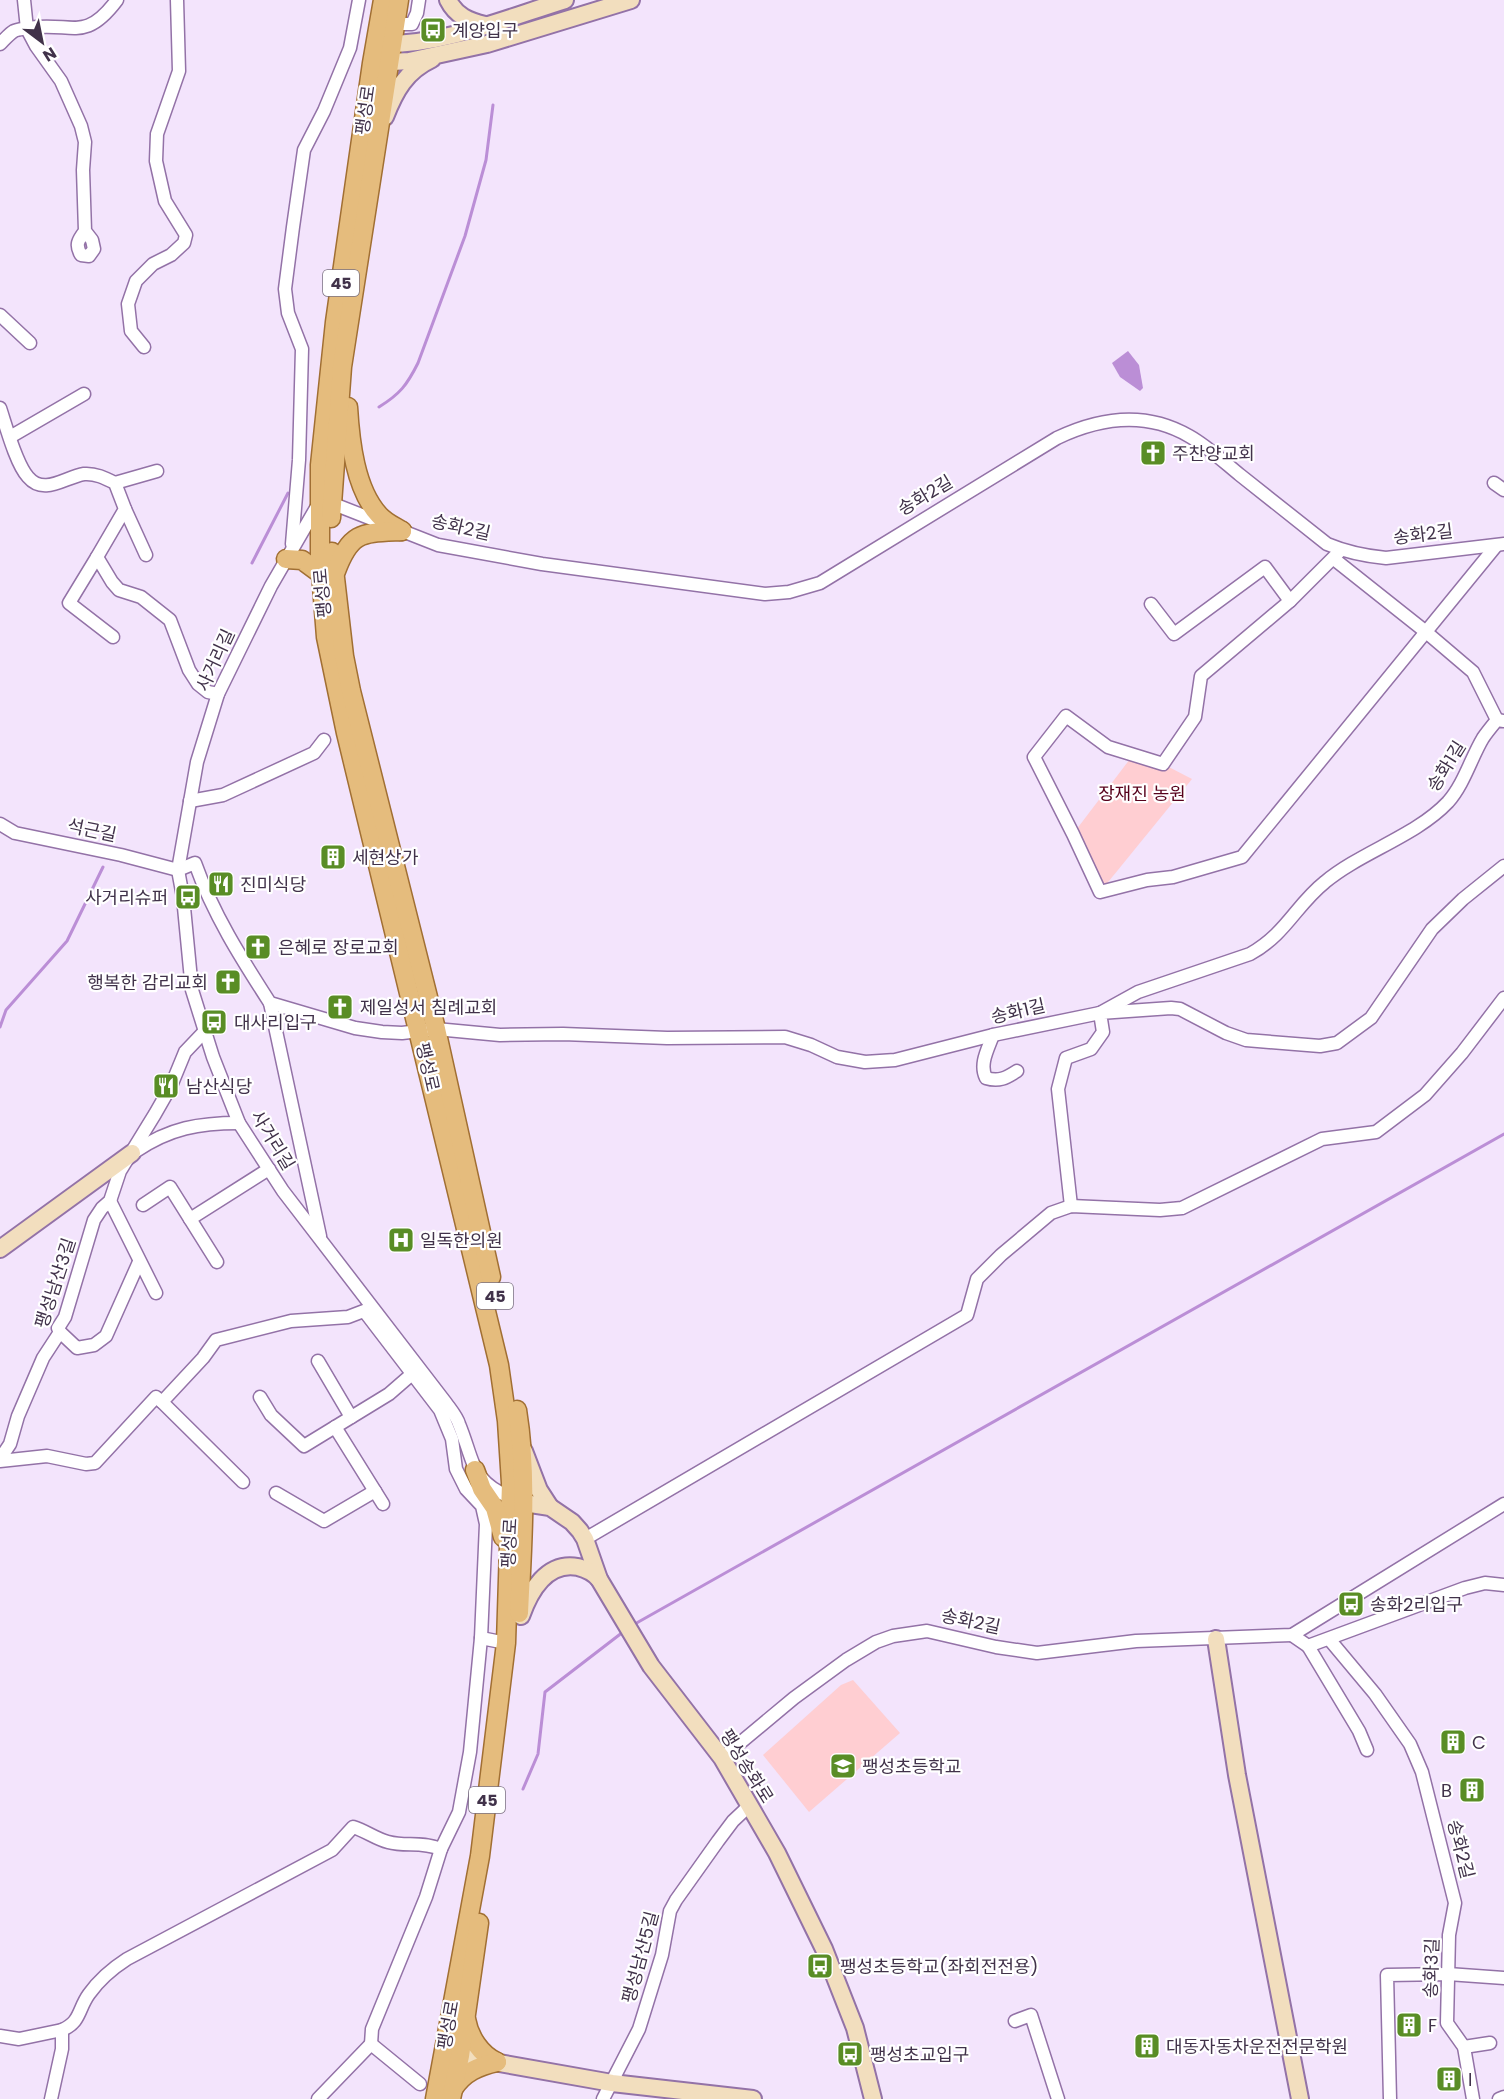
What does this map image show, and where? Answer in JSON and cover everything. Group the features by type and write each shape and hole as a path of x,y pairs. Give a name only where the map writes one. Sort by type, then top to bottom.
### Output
{"main road":[{"name":"팽성로","path":"325,503 346,346 391,63 384,45 383,0"},
{"name":"팽성로","path":"399,0 384,45 372,63 322,434 328,574 351,692 428,1030 500,1365 518,1500 508,1556 506,1643 480,1856 451,2055 452,2094"},
{"path":"346,346 348,418 358,472 368,499 376,512 402,531"},
{"path":"289,553 328,574 353,540 374,533 402,531"},
{"name":"팽성로","path":"428,1030 500,1318 522,1446 518,1500 519,1621 501,1769 466,2014 435,2099"},
{"path":"475,1470 482,1489 499,1518 508,1556"},
{"path":"466,2014 468,2027 477,2046 487,2057 497,2062"},
{"path":"452,2094 467,2073 497,2062"}],"street":[{"path":"24,0 27,29 36,46 62,81 81,126 85,142 82,170 85,231"},
{"path":"0,44 15,30 44,25 83,28 105,16 117,0"},
{"path":"144,347 131,331 128,304 136,281 153,264 171,255 184,243 186,235 165,201 156,161 157,134 179,71 177,0"},
{"path":"289,553 299,460 302,349 288,314 285,289 292,227 304,150 324,111 363,16 359,0"},
{"path":"402,24 412,24 417,14 419,0"},
{"path":"448,0 460,15 486,25"},
{"path":"372,63 391,63 487,44 631,0"},
{"path":"384,45 422,41 486,25 559,1 560,22"},
{"path":"380,130 395,92 410,74 428,61 452,51"},
{"path":"0,315 30,343"},
{"path":"10,437 84,394"},
{"path":"0,408 21,467 28,477 36,484 47,486 86,474 101,476 115,483 146,555"},
{"name":"송화2길","path":"325,503 438,545 542,564 765,594 789,592 820,583 1058,438 1079,427 1121,418 1159,422 1191,436 1337,554 1386,558 1500,545"},
{"path":"115,483 157,471"},
{"name":"사거리길","path":"325,503 289,553 218,694 197,762 178,870 192,990 213,1058 239,1123 283,1191 321,1240 369,1310 459,1422 475,1470 486,1484 518,1500"},
{"path":"113,637 69,603 125,509"},
{"path":"1500,545 1426,632 1242,856 1173,878 1147,880 1100,892 1034,757 1066,716 1108,747 1163,764 1195,717 1201,676 1290,602 1337,554 1426,632 1473,672 1501,721"},
{"path":"97,557 119,590 141,597 170,620 193,677 208,692 218,694"},
{"path":"1151,604 1174,634 1265,567 1290,602"},
{"name":"송화1길","path":"270,1003 355,1028 402,1033 428,1030 500,1035 563,1034 667,1038 785,1037 811,1045 837,1057 865,1062 895,1060 993,1035 1100,1013 1137,992 1240,957 1265,945 1280,933 1326,881 1423,822 1448,801 1462,780 1484,737 1501,721"},
{"path":"190,801 223,795 234,790 314,753 324,740"},
{"name":"석근길","path":"0,825 15,832 178,870 195,863 207,896 228,938 270,1003"},
{"path":"1071,1206 1058,1089 1066,1058 1091,1048 1103,1032 1100,1013 1180,1009 1226,1033 1246,1040 1320,1046 1337,1043 1371,1018 1432,929 1463,899 1504,866"},
{"path":"585,1539 966,1315 977,1279 1001,1255 1052,1213 1071,1206 1160,1210 1182,1208 1322,1139 1376,1132 1425,1095 1462,1053 1504,998"},
{"path":"270,1003 321,1240"},
{"name":"팽성남산3길","path":"0,1460 10,1444 18,1416 43,1358 60,1332 58,1328 65,1317 94,1220 110,1201 117,1186 120,1171 171,1086 185,1052 205,1031"},
{"path":"993,1035 985,1054 982,1070 986,1078 994,1081 1004,1079 1017,1071"},
{"path":"0,1250 153,1139 192,1125 239,1123"},
{"path":"190,1219 269,1169"},
{"path":"143,1205 170,1187 217,1262"},
{"path":"110,1201 156,1293"},
{"path":"60,1332 76,1348 94,1345 100,1341 111,1327 139,1262"},
{"path":"162,1402 203,1358 216,1340 291,1321 348,1317 369,1310 443,1417 452,1439 455,1463 460,1478 484,1512 486,1524 481,1638 470,1752 459,1812 441,1849 426,1897 372,2029 370,2044 318,2099"},
{"path":"318,1361 351,1417"},
{"path":"260,1397 271,1416 304,1446 388,1394 412,1374"},
{"path":"0,1460 47,1456 86,1464 95,1463 156,1397 243,1482"},
{"path":"335,1427 383,1504"},
{"path":"522,1446 539,1490 550,1507"},
{"path":"276,1492 324,1521 375,1491"},
{"name":"팽성송화로","path":"518,1500 550,1507 572,1522 585,1539 599,1579 651,1666 722,1758 750,1805 777,1853 824,1949 855,2028 873,2099"},
{"name":"송화2길","path":"722,1758 794,1698 846,1660 876,1642 893,1635 927,1631 996,1647 1037,1653 1136,1641 1292,1635 1504,1504"},
{"path":"519,1621 525,1603 536,1585 556,1569 578,1567 590,1571 599,1579"},
{"path":"1308,1646 1465,1588 1485,1583 1504,1585"},
{"path":"1292,1635 1308,1646 1359,1731 1367,1750"},
{"path":"481,1638 506,1643"},
{"path":"1216,1639 1237,1775 1300,2099"},
{"name":"송화2길","path":"1329,1639 1375,1694 1410,1744 1422,1772 1455,1904 1452,1920"},
{"name":"팽성남산5길","path":"603,2099 639,2030 655,1981 673,1905 728,1828 750,1805"},
{"path":"0,2036 19,2039 72,2026 88,1995 117,1966 332,1850 353,1827 390,1842 427,1844 441,1849"},
{"name":"송화3길","path":"1452,1920 1449,1935 1447,2023 1464,2048 1473,2099"},
{"path":"1390,2099 1387,1975 1448,1974 1504,1978"},
{"path":"1015,2021 1030,2015 1058,2099"},
{"path":"51,2099 62,2049 62,2030"},
{"path":"1464,2048 1490,2043"},
{"path":"370,2044 420,2084"},
{"path":"451,2055 612,2083 753,2099"},
{"path":"1499,2099 1504,2097"}],"green space":[{"name":"장재진 농원","path":"1133,755 1163,764 1192,779 1100,892 1073,834"},
{"path":"853,1680 900,1733 809,1812 763,1755 841,1685"}],"shaded area":[{"path":"1128,351 1139,365 1143,388 1140,391 1120,377 1112,363"}],"waterway":[{"path":"379,407 402,388 418,363 465,236 486,160 493,105"},
{"path":"252,563 288,493"},
{"path":"0,1027 6,1010 67,941 103,867"},
{"path":"633,1625 1504,1134"},
{"path":"523,1789 538,1754 545,1692 623,1632"}],"place":[{"name":"계양입구","path":"433,30"},
{"name":"주찬양교회","path":"1153,453"},
{"name":"세현상가","path":"333,857"},
{"name":"진미식당","path":"221,884"},
{"name":"사거리슈퍼","path":"188,897"},
{"name":"은혜로 장로교회","path":"258,947"},
{"name":"행복한 감리교회","path":"228,982"},
{"name":"제일성서 침례교회","path":"340,1007"},
{"name":"대사리입구","path":"214,1022"},
{"name":"남산식당","path":"166,1086"},
{"name":"일독한의원","path":"401,1240"},
{"name":"송화2리입구","path":"1351,1604"},
{"name":"C","path":"1453,1742"},
{"name":"팽성초등학교","path":"843,1766"},
{"name":"B","path":"1472,1790"},
{"name":"팽성초등학교(좌회전전용)","path":"820,1966"},
{"name":"F","path":"1409,2025"},
{"name":"대동자동차운전전문학원","path":"1147,2046"},
{"name":"팽성초교입구","path":"850,2054"},
{"name":"I","path":"1449,2079"}]}
